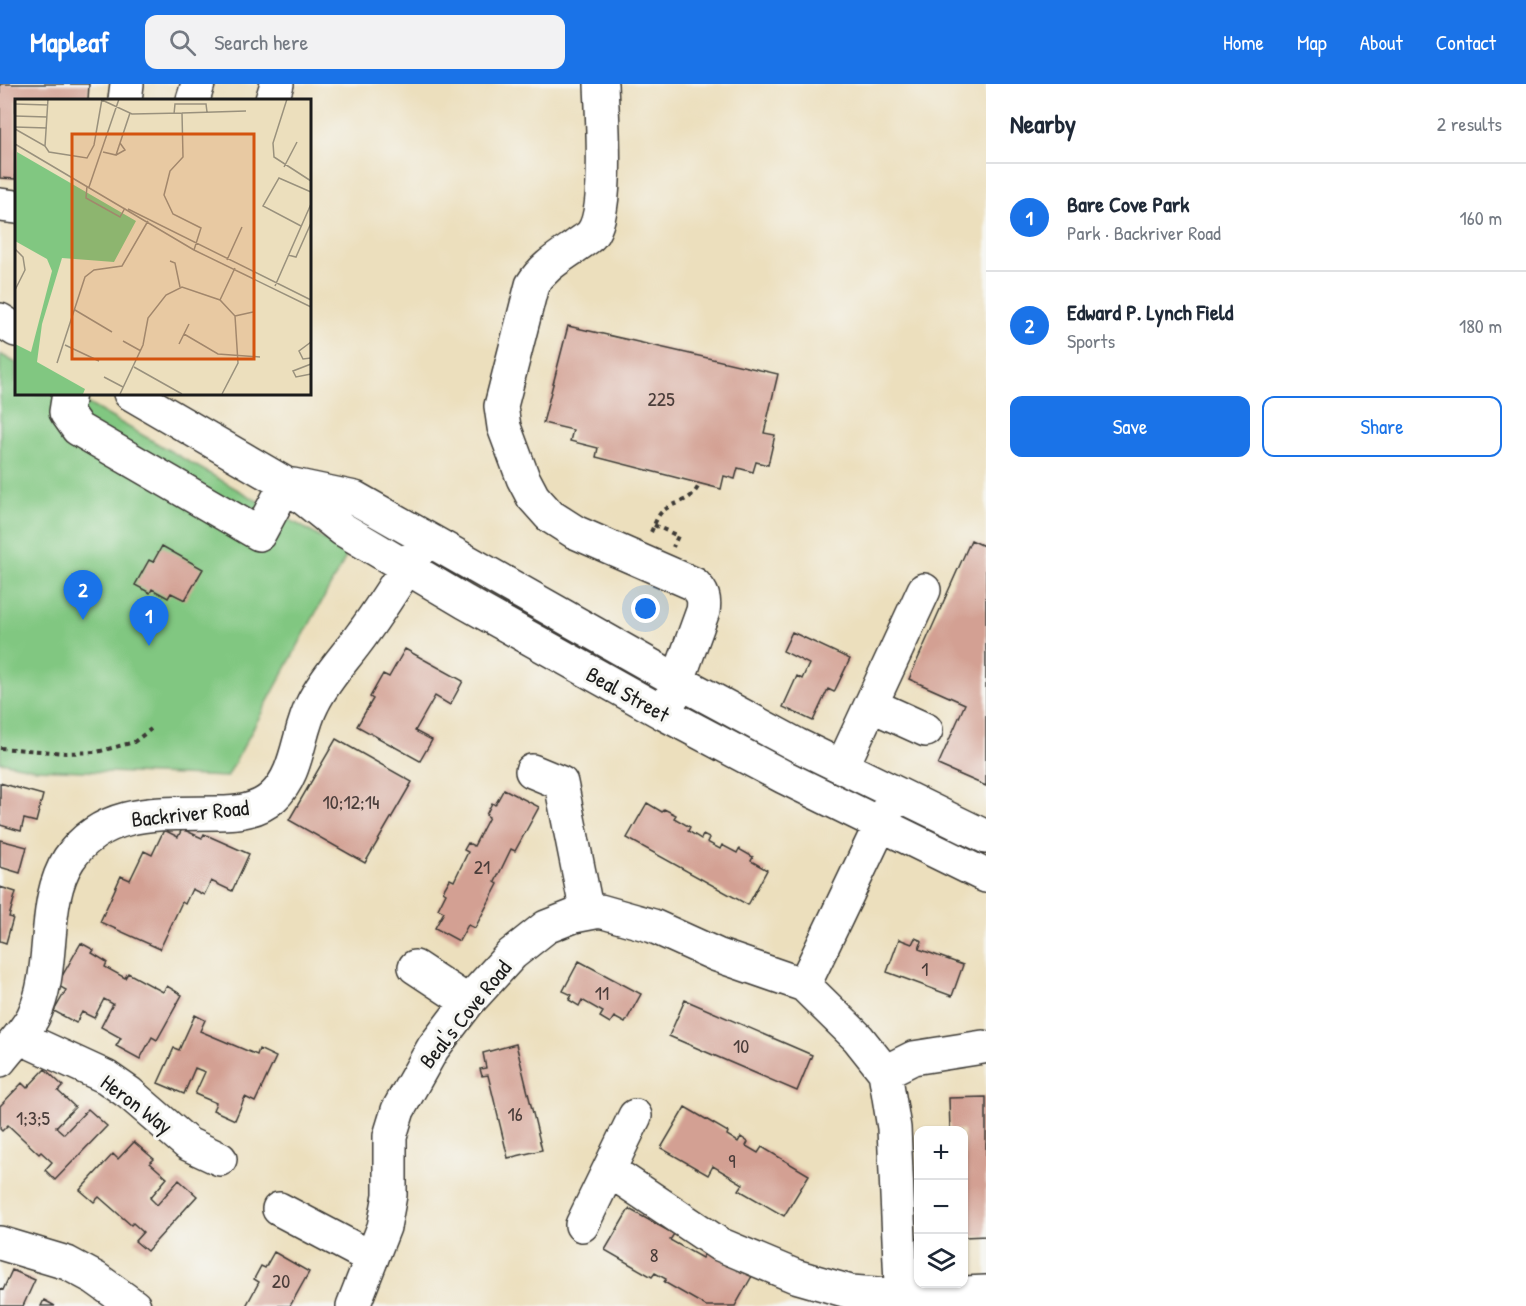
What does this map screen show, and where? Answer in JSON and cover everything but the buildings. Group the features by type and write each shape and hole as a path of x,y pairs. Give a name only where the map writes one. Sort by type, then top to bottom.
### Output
{"street":[{"path":"125,99 127,84"},
{"path":"193,99 198,84"},
{"path":"272,99 277,84"},
{"path":"601,84 603,182 601,211 597,225 591,235 540,272 532,285 501,406 501,417 523,478 533,497 550,516 575,532 694,584 701,591 705,600 703,611 665,714"},
{"path":"0,205 15,207"},
{"path":"0,320 15,329"},
{"path":"69,394 66,412 78,429 259,534 286,484"},
{"name":"Beal Street","path":"132,394 286,484 342,529 665,714 784,777 986,876"},
{"name":"Beal Street","path":"286,484 355,498 678,681 842,767 986,837"},
{"name":"Backriver Road","path":"10,1048 33,1017 42,990 58,882 69,859 89,837 118,820 144,814 228,813 252,810 272,798 286,780 294,763 313,702 365,631 427,539"},
{"path":"842,767 924,590"},
{"path":"871,705 926,730"},
{"path":"532,771 561,783 587,914"},
{"path":"804,985 882,825 894,793"},
{"name":"Beal's Cove Road","path":"353,1306 384,1227 390,1195 390,1136 398,1110 433,1048 468,1002 512,954 546,927 574,916 600,911 653,926 717,955 804,985 858,1038 885,1072 894,1128 902,1301"},
{"path":"415,966 468,1002"},
{"path":"885,1072 913,1058 983,1047"},
{"name":"Heron Way","path":"10,1048 106,1077 129,1093 188,1144 220,1160"},
{"path":"582,1225 635,1116"},
{"path":"609,1170 718,1244 795,1276 850,1292 902,1301 986,1293"},
{"path":"279,1209 372,1258"},
{"path":"0,1243 67,1263 95,1278 134,1306"}],"path":[{"path":"651,532 656,519 663,511 692,497 700,483"},
{"path":"0,748 66,753 97,752 134,742 151,729"}],"green space":[{"path":"0,354 15,362 15,394 71,394 348,553 227,777 36,769 0,762"}],"place":[{"name":"Edward P. Lynch Field","path":"83,620"},
{"name":"Bare Cove Park","path":"149,646"}]}
